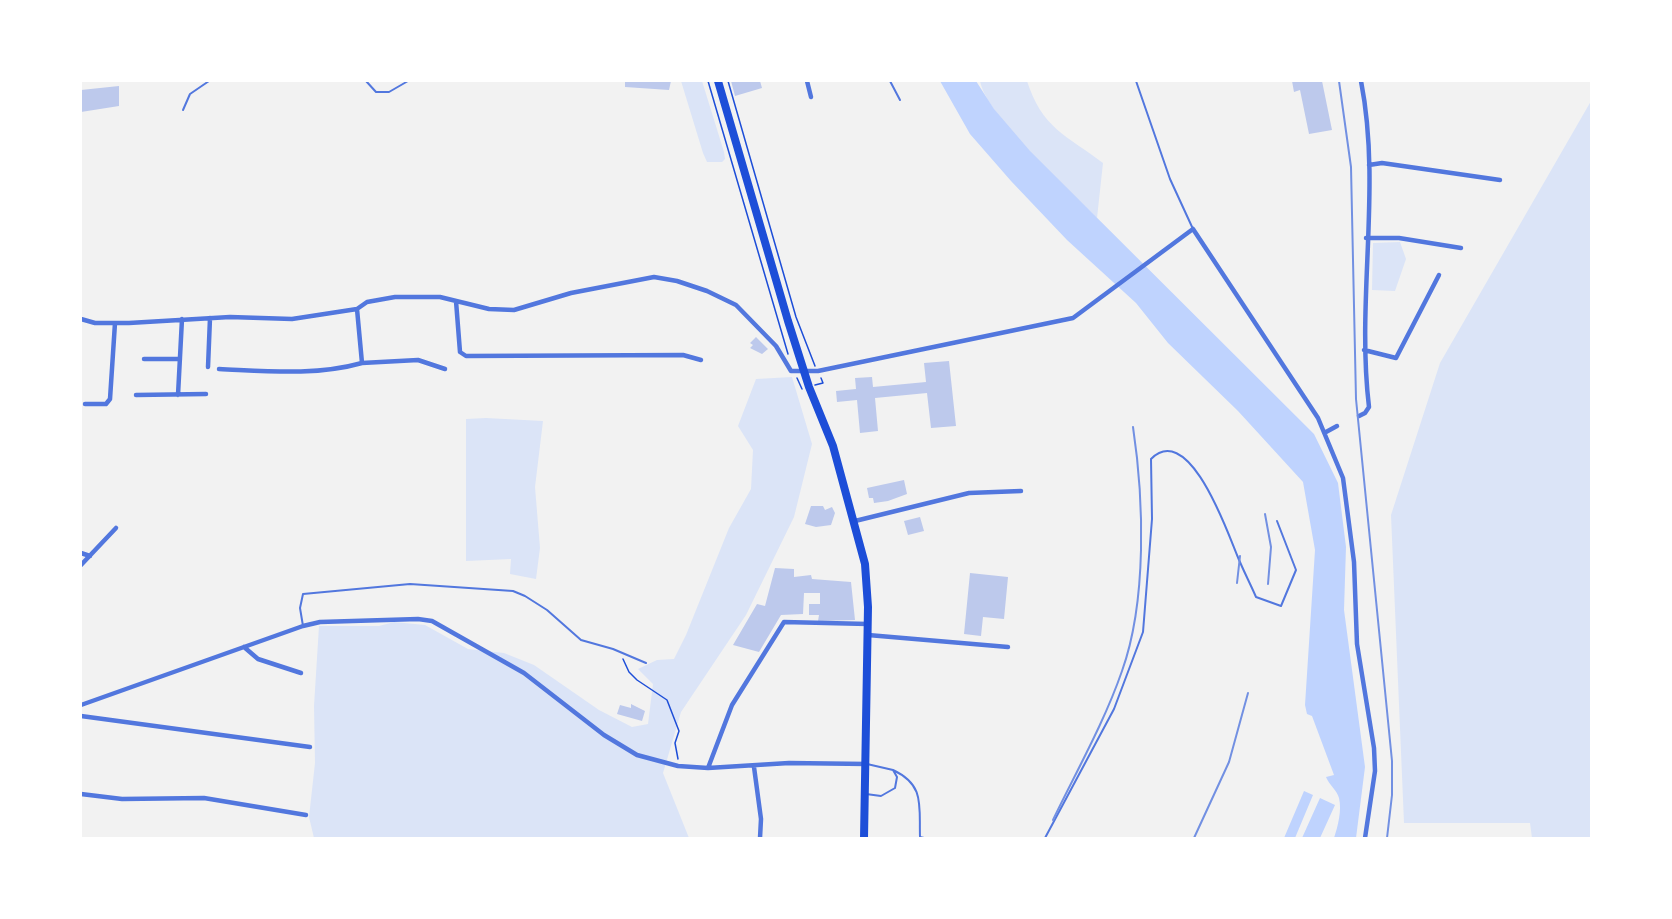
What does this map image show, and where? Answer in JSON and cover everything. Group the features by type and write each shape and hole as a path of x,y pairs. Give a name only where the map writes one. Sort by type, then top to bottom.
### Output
{"main road":[{"path":"718,81 804,372 833,446 865,564 868,635 864,838"}],"street":[{"path":"807,81 811,97"},
{"path":"1359,416 1369,407 1364,350 1369,165 1366,114 1361,81"},
{"path":"1369,165 1383,163 1500,180"},
{"path":"81,319 95,323 115,323 210,318 292,319 357,309 367,302 395,297 440,297 489,309 514,310 634,279 654,277 677,281 724,297 736,305 768,336 791,371 818,371 1072,318 1193,229 1278,354 1326,432 1346,489 1354,562 1357,644 1374,748 1375,771 1365,838"},
{"path":"1366,238 1399,237 1461,248"},
{"path":"1364,350 1396,358 1439,275"},
{"path":"456,301 460,352 466,357 683,355 701,360"},
{"path":"357,309 362,363"},
{"path":"208,367 210,318"},
{"path":"178,395 182,319"},
{"path":"85,404 106,404 110,399 115,323"},
{"path":"144,359 180,359"},
{"path":"219,369 280,371 342,369 362,363 418,360 445,369"},
{"path":"136,395 206,394"},
{"path":"1326,432 1338,426"},
{"path":"855,521 969,493 1022,491"},
{"path":"81,565 116,528"},
{"path":"81,553 90,556"},
{"path":"81,705 303,626 331,622 418,619 432,621 524,673 604,735 637,755 678,765 708,768 754,767 789,763 867,764"},
{"path":"708,768 732,705 784,622 868,624"},
{"path":"868,635 1008,646"},
{"path":"244,647 258,659 300,673"},
{"path":"81,716 310,747"},
{"path":"754,767 761,819 760,838"},
{"path":"81,794 122,799 204,798 306,815"}],"lane":[{"path":"183,110 190,94 209,81"},
{"path":"366,81 376,92 389,92 408,81"},
{"path":"890,81 900,100"},
{"path":"1136,81 1170,178 1193,229"},
{"path":"1045,838 1114,709 1143,632 1152,519 1151,459 1157,453 1167,452 1184,458 1207,485 1256,597 1281,606 1296,570 1277,521"},
{"path":"303,626 300,608 303,594 410,584 463,590 499,589 525,596 547,610 582,640 613,649 646,663"},
{"path":"867,764 893,770 909,778 918,792 920,837 924,838"},
{"path":"866,794 881,796 895,789 897,777 893,770"}],"path":[{"path":"708,81 801,389"},
{"path":"728,81 796,317 818,371"},
{"path":"613,649 626,662 629,672 637,680 667,700 679,731 675,743 678,765"}],"shaded area":[{"path":"681,81 702,81 724,152 725,159 722,162 707,162"},
{"path":"980,81 1027,81 1040,110 1048,120 1103,163 1097,218 1013,133 997,114"},
{"path":"1591,101 1591,838 1532,838 1530,823 1404,823 1391,515 1440,363"},
{"path":"1400,242 1406,259 1395,291 1372,290 1373,243"},
{"path":"792,377 812,444 794,517 746,615 681,712 663,773 689,838 314,838 309,817 315,763 314,706 319,626 379,626 394,622 425,625 468,649 504,653 534,665 599,710 632,727 648,724 653,684 638,669 657,660 674,659 729,528 751,489 753,450 738,426 756,379"},
{"path":"466,419 543,421 535,487 540,548 536,579 510,574 511,559 466,561"}],"water":[{"path":"940,81 976,81 994,109 1030,151 1314,434 1338,483 1346,547 1344,610 1365,767 1356,838 1334,838 1340,803 1338,795 1326,777 1334,775 1312,716 1307,714 1305,705 1315,550 1303,482 1238,411 1168,343 1136,303 1067,240 1011,181 970,134"},
{"path":"1304,791 1313,795 1295,838 1284,838"},
{"path":"1320,798 1335,805 1320,838 1302,838"}],"building":[{"path":"625,81 671,81 669,90 625,87"},
{"path":"731,81 760,81 762,88 735,96"},
{"path":"1292,81 1322,81 1332,130 1309,134 1300,90 1294,92"},
{"path":"119,86 119,106 81,112 81,90"},
{"path":"756,337 768,349 762,354 750,348 753,345 750,343"},
{"path":"949,361 956,426 931,428 927,393 875,398 878,431 860,433 857,400 837,402 836,391 856,389 855,378 872,377 873,387 926,382 924,363"},
{"path":"904,480 907,494 874,503 873,498 869,498 867,488"},
{"path":"811,506 823,506 825,510 832,507 835,513 831,525 816,527 805,524"},
{"path":"920,517 924,531 908,535 904,521"},
{"path":"775,568 794,569 794,577 811,575 812,579 851,582 855,620 818,621 819,615 809,615 809,604 820,604 820,593 804,593 803,614 781,615 759,652 733,645 757,604 765,606"},
{"path":"970,573 1008,577 1004,619 983,617 981,636 964,634"},
{"path":"631,704 645,711 642,721 617,714 620,705 631,708"}],"railway":[{"path":"1339,81 1351,167 1356,399 1392,761 1392,795 1387,838"},
{"path":"1053,820 1107,709 1122,671 1136,614 1141,518 1133,427"},
{"path":"1265,514 1271,547 1268,584"},
{"path":"1237,583 1240,556"},
{"path":"1194,838 1229,762 1248,693"}]}
